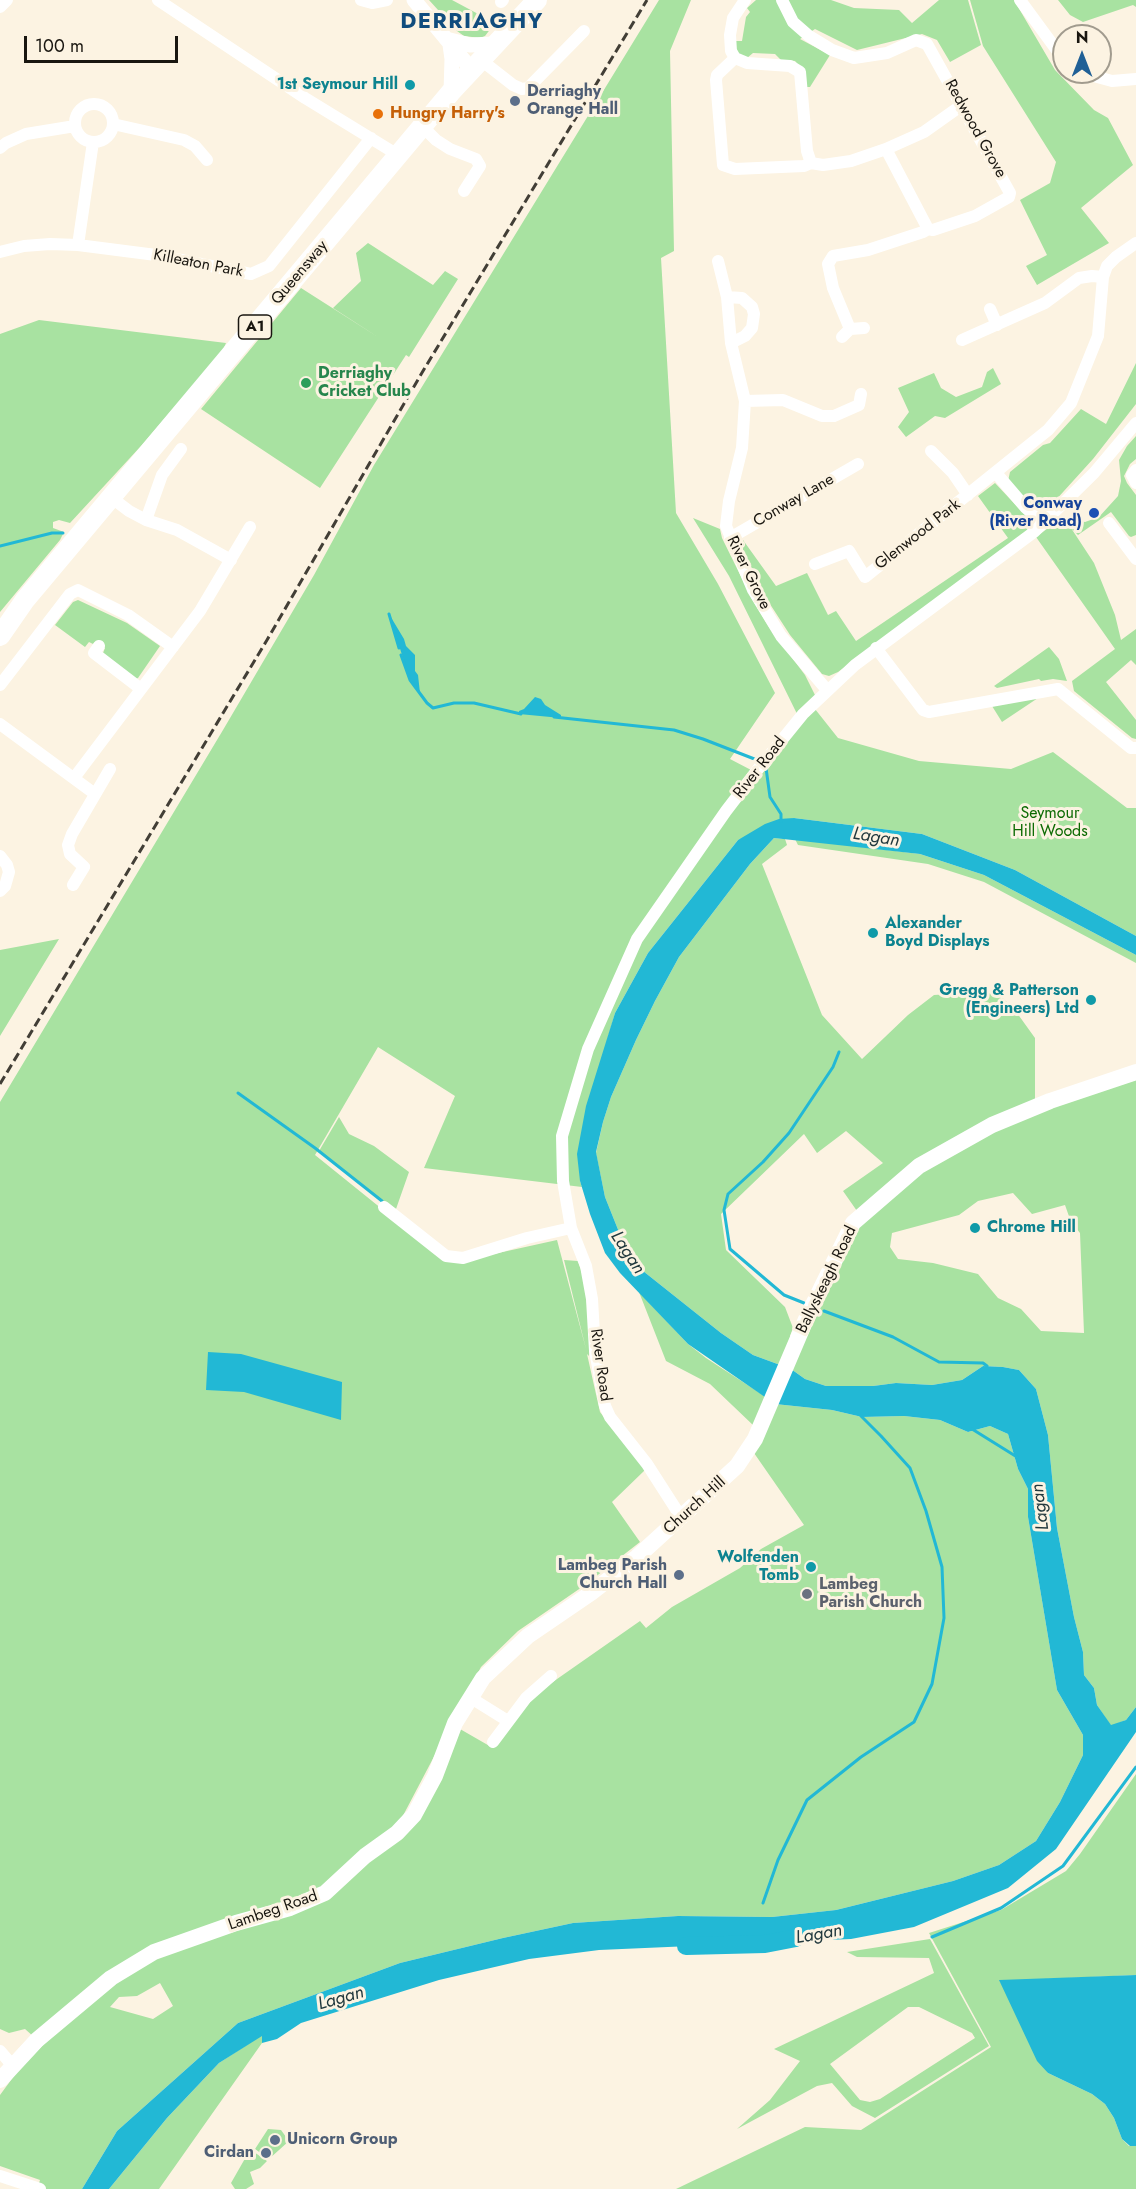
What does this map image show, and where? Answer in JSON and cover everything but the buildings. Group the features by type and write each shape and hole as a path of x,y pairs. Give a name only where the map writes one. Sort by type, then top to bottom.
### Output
{"main road":[{"name":"Queensway","path":"0,636 26,600 451,92 537,0"},
{"name":"Ballyskeagh Road","path":"756,1436 807,1317 853,1223 919,1166 992,1125 1043,1104 1136,1072"},
{"name":"Church Hill","path":"483,1678 528,1636 591,1593 637,1557 727,1477 756,1436"},
{"name":"Lambeg Road","path":"0,2080 37,2040 111,1978 154,1952 236,1923 290,1908 324,1893 365,1856 397,1833 414,1815 435,1776 455,1723 483,1678"}],"street":[{"path":"0,7 7,0"},
{"path":"158,0 305,98 398,155"},
{"path":"361,0 378,3 387,0"},
{"path":"414,0 448,41 476,65 522,89 528,88 584,31"},
{"path":"745,0 733,18 730,35 731,51 735,58 747,63 790,66 797,68 800,72 807,151 812,162"},
{"name":"Redwood Grove","path":"782,0 793,22 809,36 832,50 854,58 887,53 916,40 927,44 1010,193 1009,198 975,216 933,230 928,229 868,250 833,256 828,264 846,333 864,328"},
{"path":"1020,0 1052,44"},
{"path":"448,41 470,45 494,44"},
{"path":"448,41 452,59 451,92"},
{"path":"735,58 717,75 716,80 723,165 735,169 804,166 812,162 823,165 851,161 924,132 962,105"},
{"path":"1112,81 1136,79"},
{"path":"93,104 105,108 113,124 109,135 104,140 93,142 79,135 75,126 77,114 81,109 93,104"},
{"path":"113,124 184,140 195,146 207,160"},
{"path":"0,148 6,142 26,134 75,126"},
{"path":"423,126 436,140 450,149 476,159 480,166 464,191"},
{"name":"Killeaton Park","path":"0,252 33,245 78,245 156,255 251,274 269,266 371,138"},
{"path":"78,245 93,142"},
{"path":"886,149 928,229"},
{"path":"962,340 1046,303 1079,278 1103,277 1107,266 1136,243"},
{"name":"River Grove","path":"718,261 727,297 731,343 745,401 742,448 734,473 726,526 753,590 781,636 827,690"},
{"name":"Glenwood Park","path":"815,564 849,551 865,577 1048,430 1071,403 1098,336 1103,277"},
{"path":"727,297 742,298 752,307 754,314 752,328 745,336 731,343"},
{"path":"990,309 997,325"},
{"path":"745,401 783,400 822,416 834,416 859,405 861,394"},
{"name":"River Road","path":"681,1517 647,1464 610,1417 605,1406 595,1351 592,1299 588,1277 571,1228 563,1181 562,1136 588,1049 637,939 726,812 803,714 876,648 998,560 1043,523 1094,473 1136,423"},
{"path":"147,520 162,475 182,449"},
{"path":"931,451 953,473 968,495"},
{"name":"Conway Lane","path":"730,538 858,464"},
{"path":"1136,470 1132,475 1136,483"},
{"path":"996,473 1026,508 1043,523"},
{"path":"112,498 129,511 177,530 231,560"},
{"path":"1109,523 1134,551"},
{"path":"74,778 200,611 250,527"},
{"path":"0,685 70,594 78,590 128,615 173,647"},
{"path":"99,646 94,653 141,689"},
{"path":"876,648 923,710 929,712 1059,689 1131,748 1136,748"},
{"path":"0,723 95,794"},
{"path":"73,885 84,867 75,861 68,845 72,834 110,769"},
{"path":"0,856 9,872 8,879 0,891"},
{"path":"384,1207 446,1256 463,1258 527,1238 571,1228"},
{"path":"493,1742 526,1698 551,1676"},
{"path":"471,1698 508,1722"},
{"path":"0,2051 12,2065"},
{"path":"0,2176 40,2189"}],"green space":[{"path":"429,0 452,0 495,23 485,36 480,38 464,36"},
{"name":"Seymour Hill Woods","path":"659,0 691,0 670,51 674,251 661,258 676,513 718,584 775,693 730,759 753,771 801,722 729,576 693,518 720,529 722,538 752,599 769,627 805,675 816,697 815,709 838,738 919,761 1011,769 1053,752 1127,808 1136,808 1136,936 1015,870 922,834 794,818 738,840 648,953 615,1013 602,1058 580,1181 582,1187 424,1168 455,1096 378,1047 315,1155 444,1259 462,1261 557,1240 586,1349 564,1260 578,1261 585,1282 590,1340 589,1356 587,1354 600,1412 645,1470 612,1502 640,1542 585,1585 518,1631 481,1667 396,1829 460,1729 493,1748 537,1693 640,1621 646,1628 672,1607 740,1568 761,1549 804,1525 754,1453 760,1445 775,1404 832,1410 862,1417 904,1416 940,1420 968,1432 990,1426 1008,1434 1018,1469 1028,1489 1028,1517 1057,1690 1083,1735 1083,1755 1060,1802 1036,1841 999,1865 953,1881 836,1910 772,1917 678,1916 573,1923 400,1963 238,2023 117,2131 82,2189 37,2189 40,2180 0,2166 0,2095 17,2072 43,2045 25,2029 9,2033 0,2029 0,1102 223,730 314,575 374,465","holes":["160,1983 173,2006 153,2019 110,2007 119,1997 137,1996"]},
{"path":"756,0 831,0 854,8 899,10 912,23 939,0 968,0 981,45 950,62 937,40 922,34 857,50 815,29 800,39 830,55 810,87 805,87 802,69 795,61 781,60 775,54 753,53 747,58 739,56 735,49 735,41 742,41 746,17 750,12 747,8"},
{"path":"970,0 1014,0 1052,65 1052,84 1069,84 1094,110 1108,118 1133,165 1081,208 1109,243 1037,285 1026,266 1047,255 1020,200 1050,183 1056,162 983,46"},
{"path":"1058,0 1136,0 1136,7 1133,5 1083,22 1070,15"},
{"name":"Derriaghy Cricket Club","path":"368,243 433,285 445,271 458,279 409,357 406,355 320,488 201,409 301,288 381,339 333,308 361,281 356,253"},
{"path":"39,320 226,343 222,352 141,446 70,523 59,520 53,522 53,528 64,532 60,540 0,612 0,334"},
{"path":"1136,363 1136,404 1093,459 1054,502 1035,508 1008,481 1010,472 1043,445 1050,443 1081,409 1106,424"},
{"path":"993,368 1001,384 945,418 935,416 906,437 898,427 909,412 898,388 934,373 941,388 956,397 982,387 987,372"},
{"path":"1136,436 1136,459 1130,464 1124,476 1136,495 1136,535 1129,536 1111,512 1078,535 1071,528 1094,563 1115,615 1121,640 1136,629 1136,665 1131,660 1106,682 1136,720 1136,739 1074,691 1072,681 1115,649 1036,537 1063,517 1085,522 1099,517 1118,496 1121,481 1119,460"},
{"path":"995,483 1027,517 1029,524 1026,534 838,672 829,676 822,674 790,635 768,601 743,550 743,540 776,586 807,573 828,615 836,611 856,641 1008,538 978,496"},
{"path":"78,600 127,623 160,646 138,678 136,679 103,653 105,648 95,642 93,644 89,642 85,647 55,625 73,602"},
{"path":"1049,647 1059,659 1067,681 1053,679 1041,681 1039,679 997,688 994,686"},
{"path":"1038,698 1002,722 992,706"},
{"path":"774,838 785,839 787,845 762,864 822,1015 862,1059 908,1015 934,995 980,992 1000,995 1017,1013 1035,1038 1035,1101 989,1121 914,1162 857,1211 843,1191 883,1163 846,1131 817,1153 804,1134 721,1214 726,1250 785,1307 793,1328 790,1336 803,1341 857,1227 923,1169 996,1129 1034,1113 1136,1080 1136,1707 1126,1720 1111,1726 1097,1705 1094,1688 1084,1675 1083,1652 1057,1528 1048,1435 1036,1389 1019,1370 983,1366 962,1380 932,1385 896,1383 873,1386 826,1386 805,1379 791,1369 753,1355 721,1333 638,1267 619,1232 605,1197 596,1153 611,1097 636,1040 679,957 750,864","holes":["1013,1193 1032,1214 1065,1205 1071,1222 1080,1233 1084,1333 1041,1331 1021,1309 998,1298 978,1274 933,1263 898,1259 890,1247 892,1233 959,1215 978,1201"]},
{"path":"795,839 920,854 984,875 1136,955 1136,963 984,882 928,864 798,845"},
{"path":"59,939 0,1036 0,950"},
{"path":"339,1117 349,1134 374,1146 409,1172 396,1209 319,1151"},
{"path":"639,1292 688,1344 766,1397 754,1426 710,1384 666,1361"},
{"path":"1136,1774 1136,1975 1000,1981 1048,2073 1092,2094 1105,2104 1114,2118 1122,2139 1129,2146 1136,2146 1136,2189 676,2189 805,2127 861,2130 991,2047 929,1933 1001,1910 1066,1871"},
{"path":"930,1939 989,2046 875,2118 852,2106 832,2083 817,2086 737,2129 770,2100 800,2061 774,2049 934,1973 929,1958 857,1957 847,1952","holes":["908,2007 919,2007 972,2033 975,2038 880,2099 870,2102 860,2100 830,2064"]},
{"path":"262,2035 262,2043 159,2189 109,2189 167,2118 219,2063"},
{"path":"268,2129 281,2130 289,2141 269,2159 255,2149"},
{"path":"254,2152 267,2161 260,2168 250,2172 254,2184 246,2189 235,2189 231,2183 247,2155 251,2157"}],"water":[{"path":"389,614 406,646 415,655 415,671 418,675 420,693 410,680"},
{"path":"535,697 561,715 561,718 519,714 519,711"},
{"path":"794,818 922,834 1015,870 1136,936 1136,955 984,875 920,854 774,838 750,864 679,957 636,1040 611,1097 596,1152 605,1197 619,1232 638,1267 721,1333 753,1355 791,1369 805,1379 826,1386 873,1386 896,1383 932,1385 962,1380 983,1366 1019,1370 1036,1389 1048,1435 1057,1528 1083,1652 1084,1675 1094,1688 1097,1705 1111,1725 1126,1720 1136,1707 1136,1732 1056,1849 1008,1888 914,1927 851,1939 599,1950 529,1959 439,1980 301,2023 277,2039 262,2043 262,2036 219,2063 167,2118 109,2189 82,2189 117,2131 238,2023 400,1963 573,1923 678,1916 772,1917 836,1910 953,1881 999,1865 1036,1841 1060,1802 1083,1755 1083,1735 1057,1690 1028,1517 1028,1489 1018,1469 1008,1434 990,1426 968,1432 940,1420 904,1416 862,1417 832,1410 775,1404 688,1344 620,1273 605,1253 580,1181 577,1154 586,1106 615,1013 648,953 738,840 765,824 779,819"},
{"path":"208,1352 241,1354 342,1382 341,1420 244,1392 206,1390"},
{"path":"1136,1975 1136,2146 1130,2146 1122,2139 1114,2118 1105,2104 1092,2094 1048,2073 1037,2061 999,1980"}],"waterway":[{"path":"0,546 52,533 63,533"},
{"path":"389,614 399,648"},
{"path":"401,655 410,680 433,708 454,703 474,703 521,714"},
{"path":"554,717 674,730 757,760"},
{"path":"766,768 770,797 781,814 781,821"},
{"path":"804,1303 784,1295 730,1249 724,1210 728,1194 763,1162 789,1133 833,1067 839,1052"},
{"path":"238,1093 315,1148 382,1201"},
{"path":"824,1311 893,1337 939,1362 983,1363 987,1366"},
{"path":"763,1903 778,1860 807,1800 861,1757 914,1722 932,1684 944,1618 942,1567 926,1511 910,1468 861,1416"},
{"path":"972,1429 1017,1457"},
{"path":"932,1937 1001,1908 1063,1866 1136,1767"},
{"name":"Lagan","path":"686,1946 765,1944 796,1938"}],"railway":[{"path":"0,1084 267,640 423,371 647,0"}],"place":[{"name":"1st Seymour Hill","path":"410,85"},
{"name":"Derriaghy Orange Hall","path":"515,101"},
{"name":"Hungry Harry's","path":"378,114"},
{"name":"Derriaghy Cricket Club","path":"306,383"},
{"name":"Conway (River Road)","path":"1094,513"},
{"name":"Alexander Boyd Displays","path":"873,933"},
{"name":"Gregg & Patterson (Engineers) Ltd","path":"1091,1000"},
{"name":"Chrome Hill","path":"975,1228"},
{"name":"Wolfenden Tomb","path":"811,1567"},
{"name":"Lambeg Parish Church Hall","path":"679,1575"},
{"name":"Lambeg Parish Church","path":"807,1594"},
{"name":"Unicorn Group","path":"275,2140"},
{"name":"Cirdan","path":"266,2153"}],"district":[{"name":"DERRIAGHY","path":"472,23"}]}
